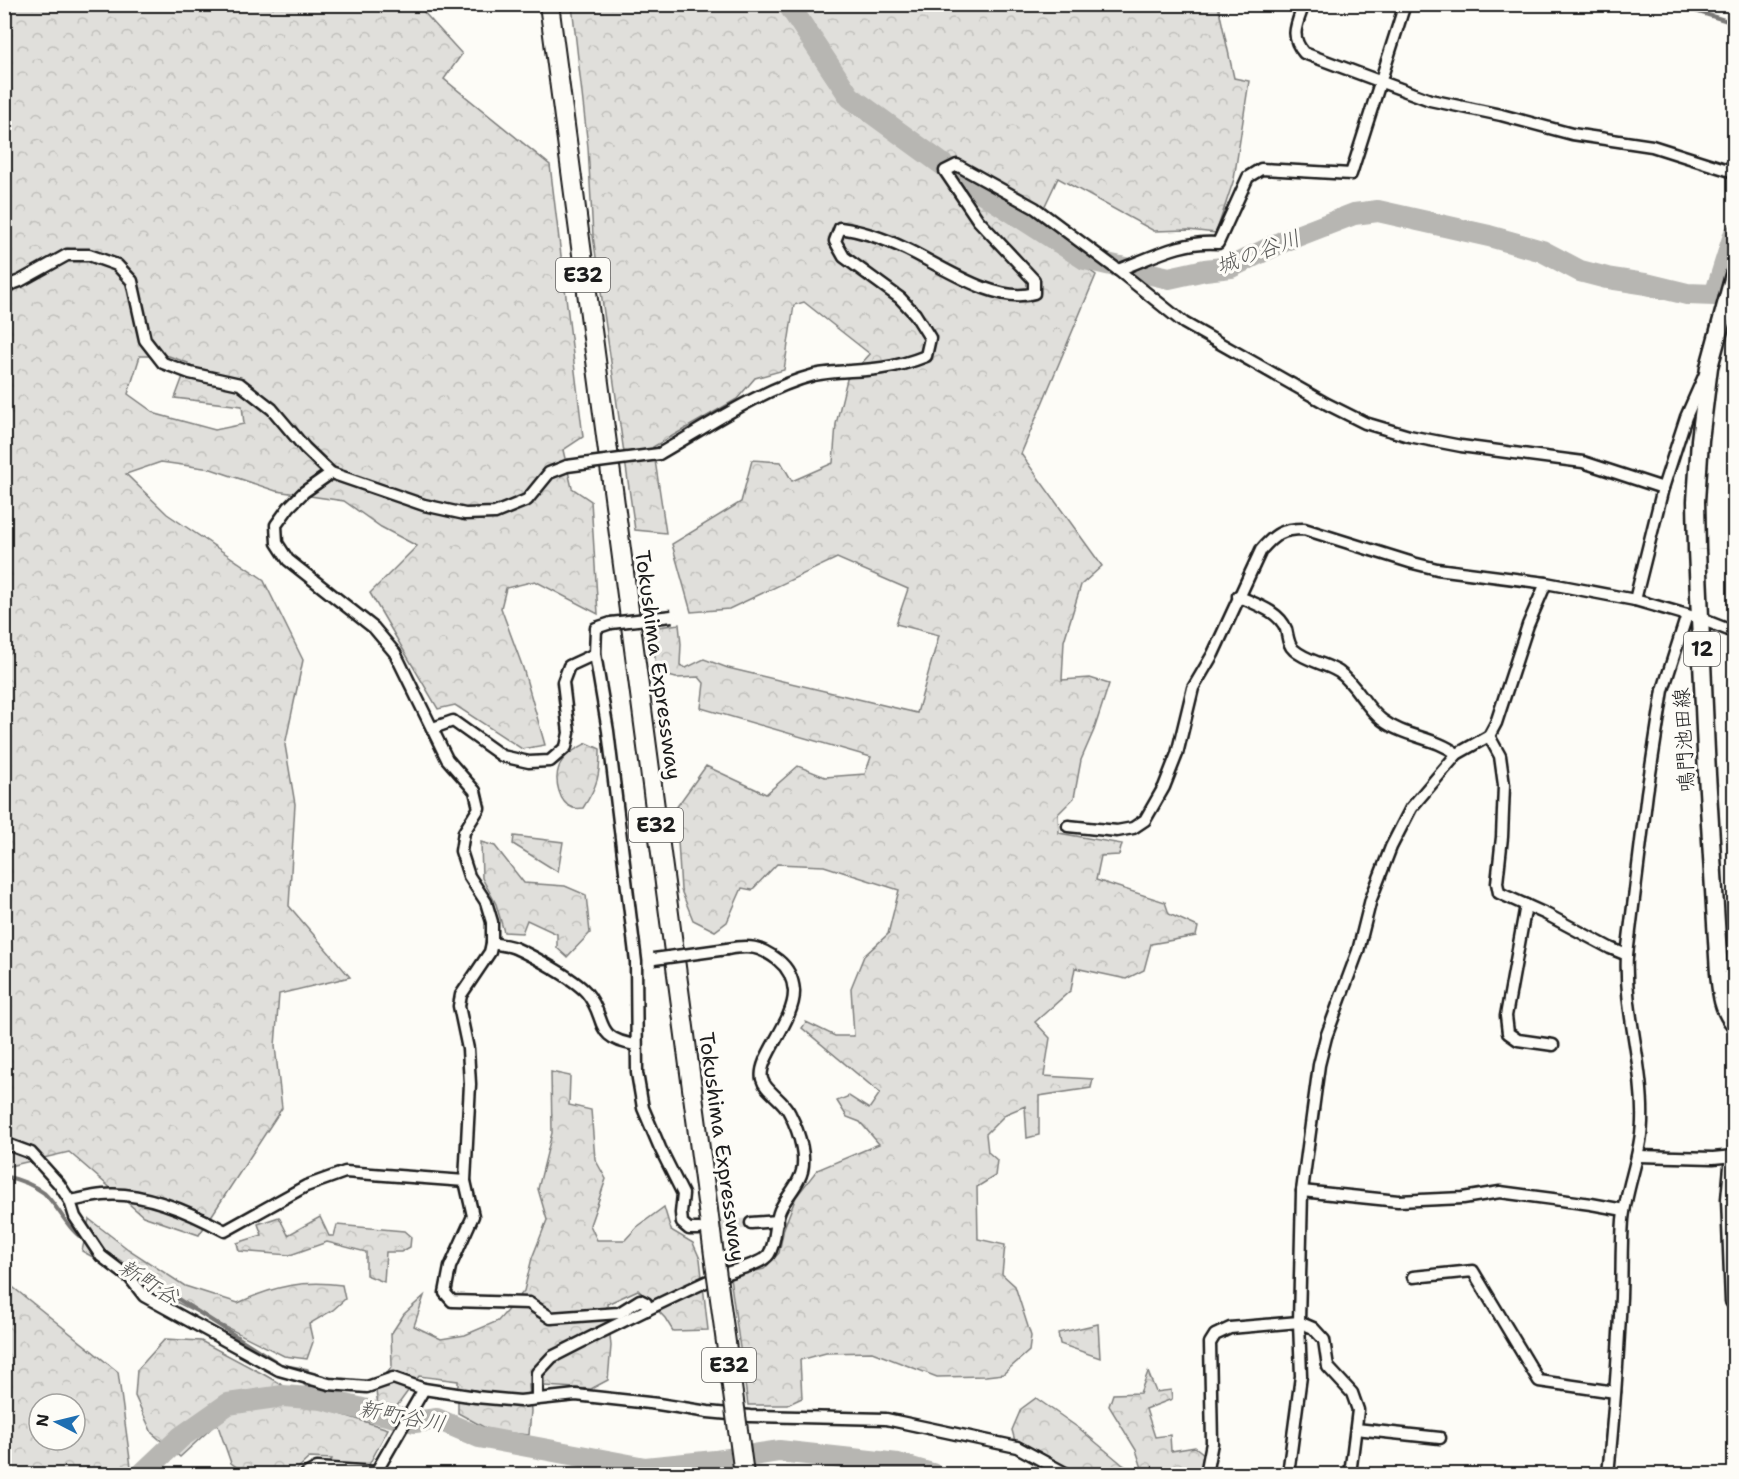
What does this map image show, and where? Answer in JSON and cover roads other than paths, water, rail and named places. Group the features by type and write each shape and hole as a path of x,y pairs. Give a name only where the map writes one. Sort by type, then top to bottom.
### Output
{"highway":[{"name":"Tokushima Expressway","path":"549,4 599,396 744,1474"}],"main road":[{"name":"鳴門池田線","path":"1734,275 1709,367 1700,441 1696,501 1694,617 1721,997 1727,1015 1734,1023"},
{"path":"1734,1156 1730,1199 1734,1301"}],"street":[{"path":"1304,4 1294,32 1297,46 1304,53 1430,100 1501,115 1572,135 1652,146 1734,172"},
{"path":"1118,270 1176,247 1203,242 1218,243 1248,177 1262,170 1351,174 1405,4"},
{"path":"4,287 20,281 67,255 89,255 117,265 132,281 145,340 163,363 190,373 240,384 272,409 305,448 331,473 424,506 465,514 495,513 526,500 549,473 567,466 659,454 754,399 812,376 834,371 880,369 926,356 930,338 915,314 900,298 844,257 835,241 840,228 861,231 905,249 984,289 1026,296 1034,293 1034,280 978,220 945,171 957,165 1035,208 1184,323 1365,423 1409,436 1461,446 1582,462 1662,488"},
{"path":"1635,600 1662,488 1686,417 1709,367"},
{"path":"331,473 304,492 289,507 276,525 277,543 288,560 374,628 395,653 447,759 475,791 478,808 464,832 461,851 470,876 486,902 492,922 492,943 490,952 461,995 459,1006 468,1049 470,1084 465,1181 473,1216 450,1267 444,1293 453,1300 529,1303 551,1318 619,1313 640,1300 646,1303 647,1310"},
{"path":"1068,826 1117,831 1133,828 1145,820 1164,787 1177,754 1193,688 1213,654 1261,550 1271,538 1286,529 1304,529 1413,563 1437,568 1546,583 1635,600 1694,617 1734,632"},
{"path":"1288,1474 1301,1376 1299,1322 1302,1191 1319,1065 1326,1036 1358,951 1371,899 1391,847 1411,808 1457,754 1489,736 1496,723 1528,625 1546,583"},
{"path":"1238,596 1278,616 1285,628 1290,646 1296,652 1338,672 1350,682 1381,719 1402,731 1449,748 1457,754"},
{"path":"672,616 611,623 596,628 596,654 608,731 636,962 637,1073 643,1108 683,1194 682,1223 688,1229 699,1229"},
{"path":"1608,1474 1621,1294 1620,1252 1624,1210 1638,1156 1642,1122 1641,1090 1626,977 1627,955 1647,793 1664,690 1694,617"},
{"path":"433,728 453,721 502,756 530,762 550,761 566,747 569,733 563,681 568,666 596,654"},
{"path":"1489,736 1500,756 1504,785 1497,883 1499,893 1627,955"},
{"path":"1526,905 1506,1016 1508,1033 1518,1040 1553,1045"},
{"path":"492,943 514,948 566,977 586,993 607,1035 619,1042 636,1045"},
{"path":"537,1399 537,1373 552,1357 731,1270 762,1261 771,1249 780,1212 801,1177 804,1165 802,1148 791,1114 783,1102 767,1088 762,1078 763,1066 788,1020 794,1002 793,982 786,966 768,952 747,946 636,962"},
{"path":"4,1143 32,1153 70,1201 75,1217 101,1256 130,1278 144,1296 279,1370 329,1384 366,1387 393,1378 424,1389 520,1401 576,1395 740,1415 886,1419 1017,1446 1067,1474"},
{"path":"1638,1156 1713,1158 1734,1156"},
{"path":"70,1201 104,1195 135,1197 191,1213 225,1231 306,1185 345,1172 465,1181"},
{"path":"1302,1191 1398,1201 1463,1198 1500,1192 1624,1210"},
{"path":"751,1222 778,1221"},
{"path":"1413,1277 1473,1271 1539,1381 1615,1392"},
{"path":"1206,1474 1212,1443 1210,1343 1215,1335 1230,1328 1299,1322 1313,1328 1324,1340 1328,1367 1352,1393 1358,1410 1350,1474"},
{"path":"306,1474 317,1468 375,1473 424,1389"},
{"path":"1356,1429 1440,1438"}],"waterway":[{"name":"城の谷川","path":"788,4 850,97 975,188 1085,259 1169,278 1231,267 1284,241 1354,214 1378,211 1489,236 1542,251 1580,271 1607,278 1687,294 1715,295 1734,235"},
{"path":"1673,4 1734,23"},
{"name":"新町谷","path":"4,1176 25,1182 44,1193 75,1232 88,1242"},
{"name":"新町谷","path":"100,1249 278,1363"},
{"name":"新町谷","path":"284,1366 307,1370"},
{"name":"新町谷","path":"305,1384 322,1399"},
{"name":"新町谷川","path":"142,1474 181,1437 228,1404 283,1396 322,1399 415,1422 437,1419 479,1437 645,1468 715,1461 779,1451 898,1464 932,1474"}],"tunnel":[{"path":"706,1228 751,1223"}]}
